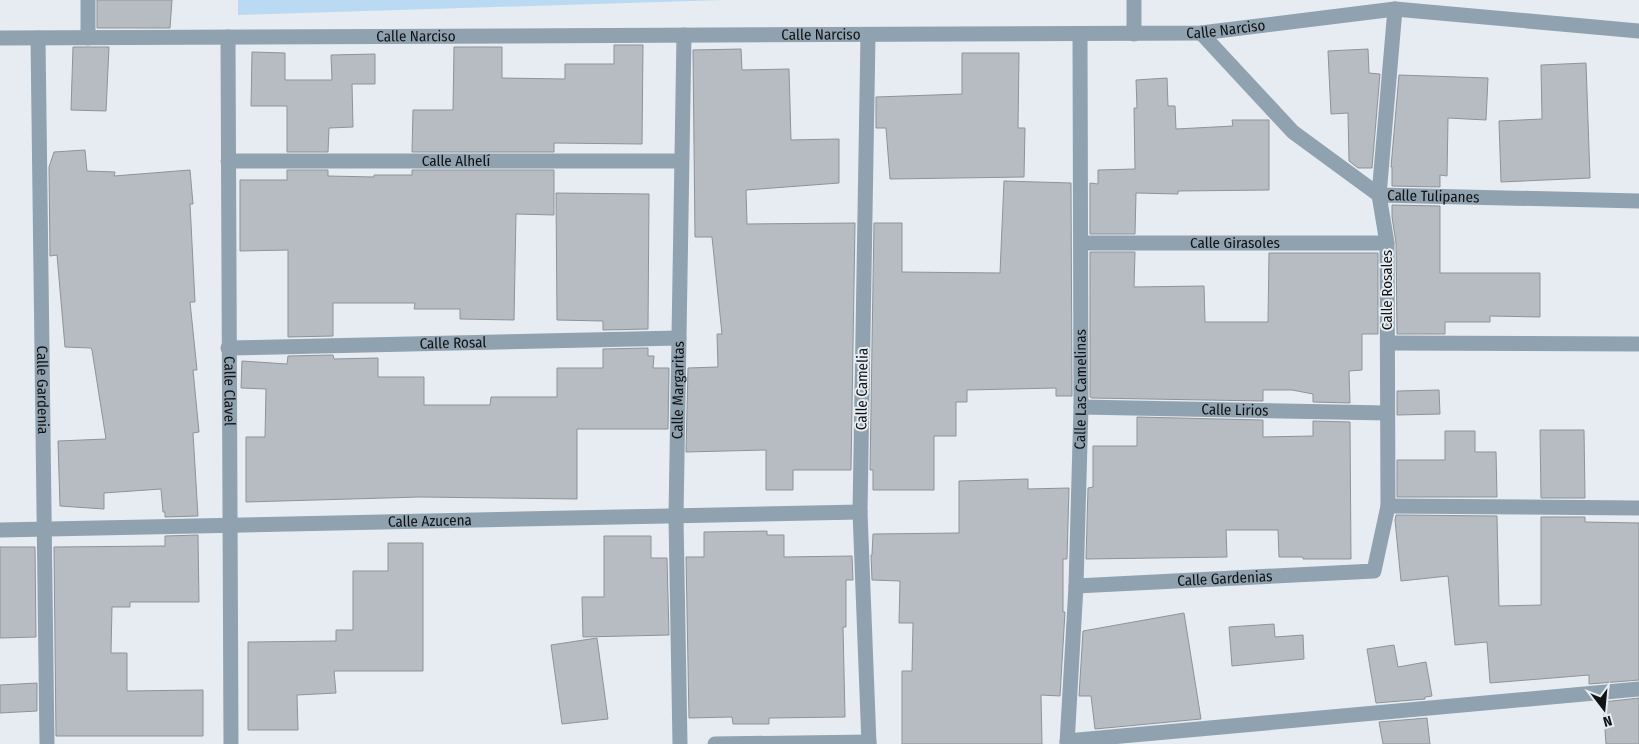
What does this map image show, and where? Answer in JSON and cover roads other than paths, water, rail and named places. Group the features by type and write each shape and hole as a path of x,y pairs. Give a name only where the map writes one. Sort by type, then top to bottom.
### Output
{"street":[{"path":"88,0 88,38"},
{"path":"1134,0 1134,34"},
{"name":"Calle Narciso","path":"0,38 1201,33 1395,9 1639,31"},
{"name":"Calle Rosales","path":"1374,571 1388,506 1387,244 1379,195 1395,9"},
{"name":"Calle Tulipanes","path":"1201,33 1293,132 1379,195 1639,201"},
{"name":"Calle Las Camelinas","path":"1067,742 1076,586 1081,407 1080,34"},
{"name":"Calle Camelia","path":"868,35 860,512 869,743"},
{"name":"Calle Margaritas","path":"680,744 676,517 684,36"},
{"name":"Calle Clavel","path":"228,37 231,744"},
{"name":"Calle Gardenia","path":"38,38 47,744"},
{"name":"Calle Alhelí","path":"228,161 681,161"},
{"name":"Calle Girasoles","path":"1081,243 1387,244"},
{"name":"Calle Rosal","path":"228,348 679,338"},
{"path":"1388,343 1639,344"},
{"name":"Calle Lirios","path":"1081,407 1387,413"},
{"path":"1388,506 1639,508"},
{"name":"Calle Azucena","path":"0,530 860,512"},
{"name":"Calle Gardenias","path":"1076,586 1374,571"},
{"path":"1067,742 1639,689"},
{"path":"715,744 869,743"}]}
